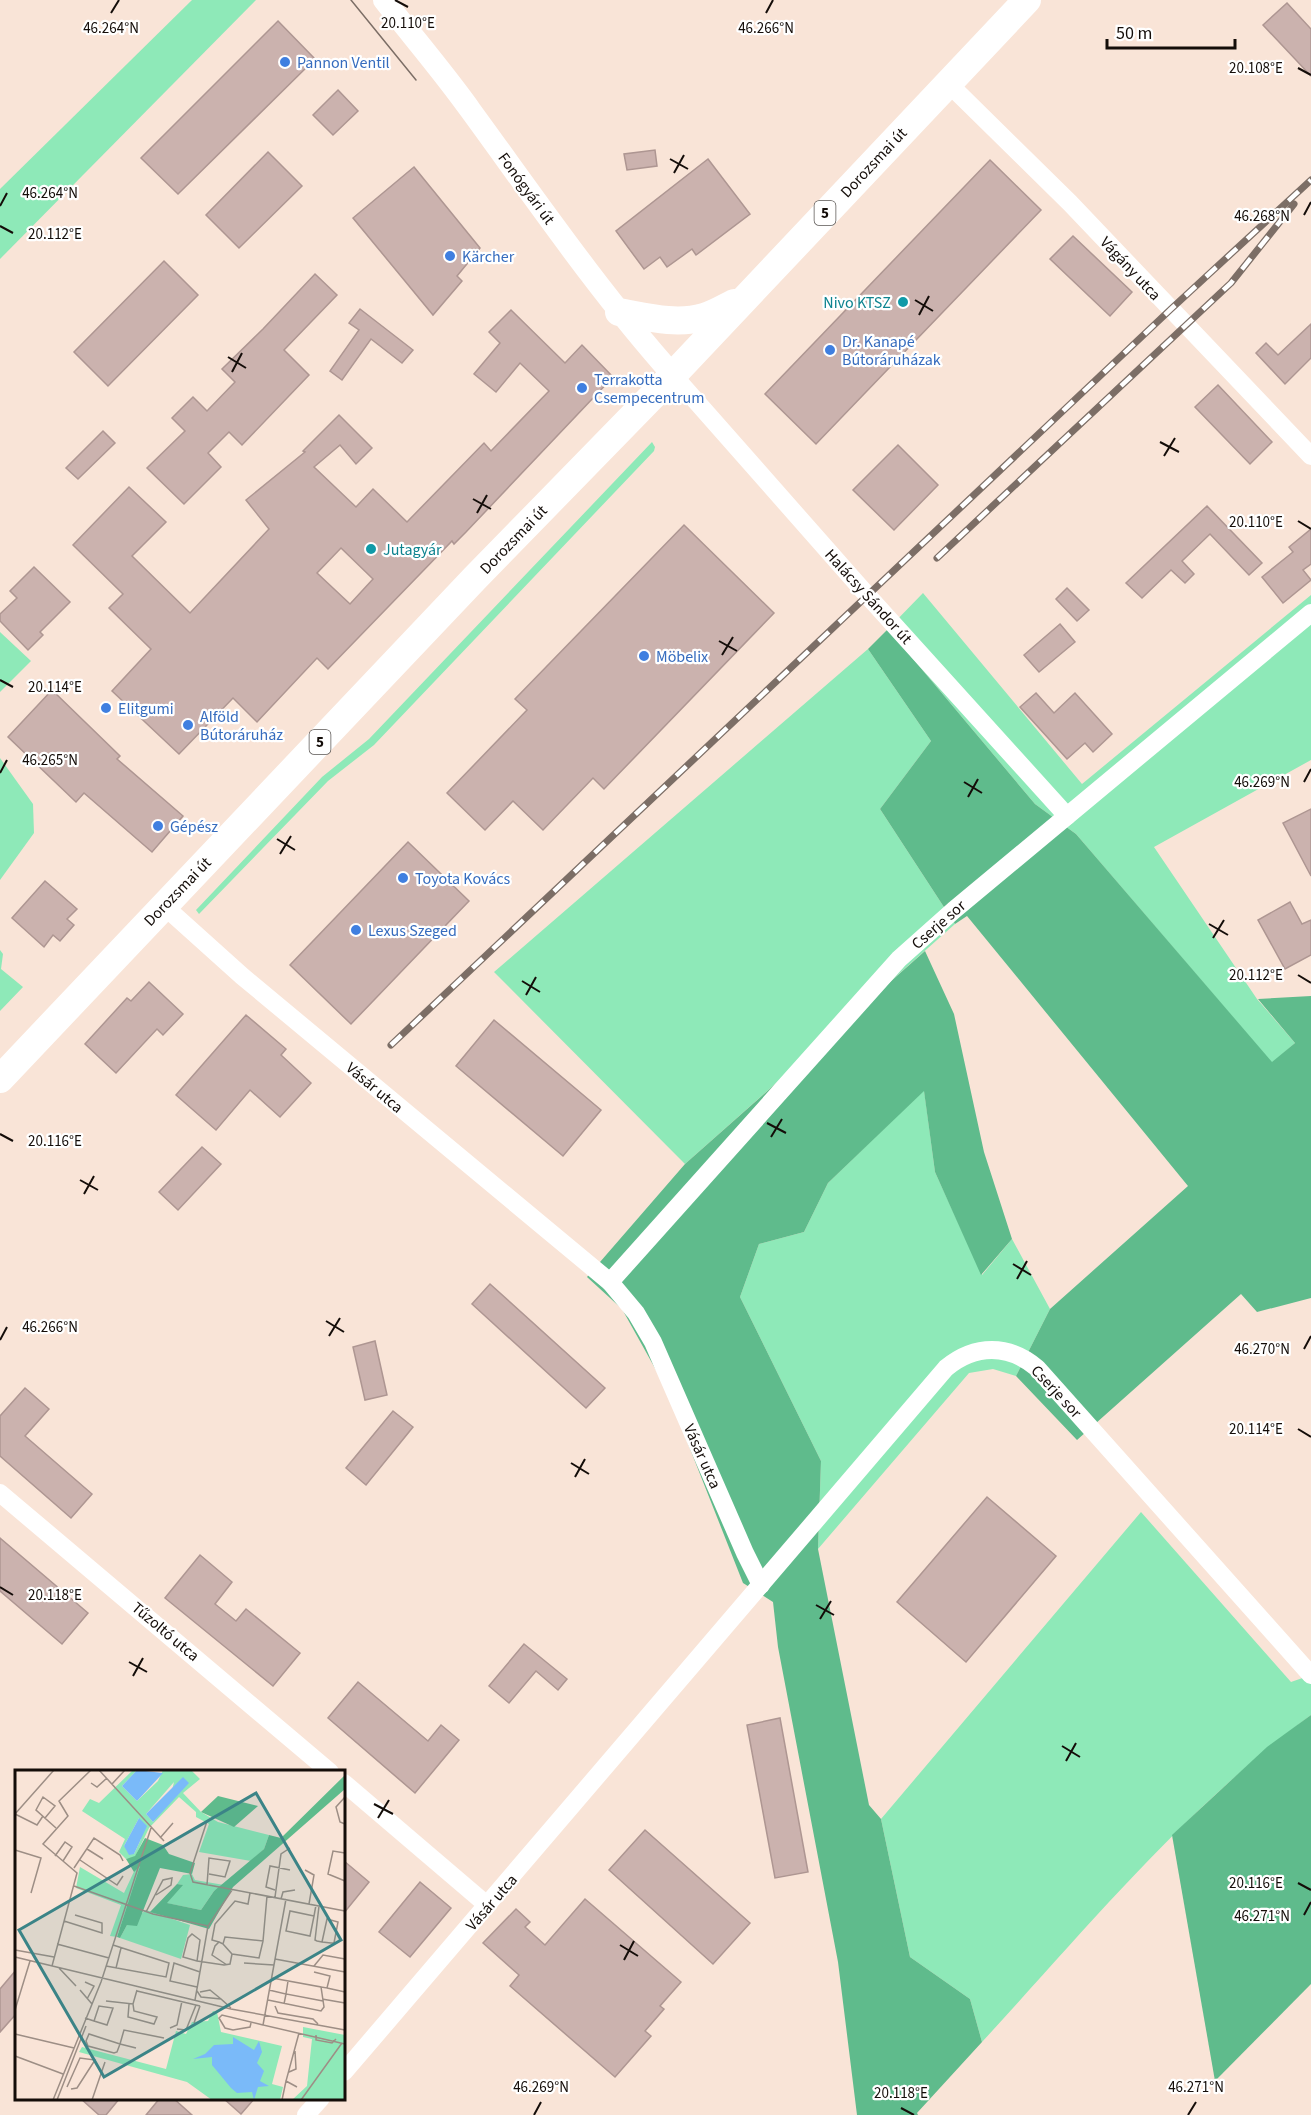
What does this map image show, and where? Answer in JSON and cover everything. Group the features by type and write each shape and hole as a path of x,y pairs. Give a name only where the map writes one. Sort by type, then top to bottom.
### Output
{"main road":[{"name":"Dorozsmai út","path":"0,1079 475,578 673,375 1027,0"},
{"path":"620,312 674,320 703,317 744,299"}],"street":[{"name":"Fonógyári út","path":"384,0 470,109 539,206 620,312 673,375"},
{"name":"Vágány utca","path":"948,82 1070,203 1311,456"},
{"name":"Halácsy Sándor út","path":"673,375 867,595 1067,816"},
{"name":"Cserje sor","path":"610,1281 900,959 954,910 1311,613"},
{"name":"Vásár utca","path":"163,905 242,976 610,1281 636,1313 653,1342 761,1585 345,2071"},
{"name":"Cserje sor","path":"761,1585 946,1368 954,1361 974,1352 996,1349 1028,1360 1037,1368 1311,1675"},
{"name":"Tűzoltó utca","path":"0,1493 328,1770"},
{"path":"345,1784 487,1905"},
{"path":"306,2115 319,2100"}],"green space":[{"path":"192,0 256,0 0,259 0,189"},
{"path":"652,442 655,447 654,451 374,745 328,781 199,914 196,910 322,777 369,739"},
{"path":"923,593 1082,784 1311,595 1311,760 1154,847 1257,999 1295,1043 1272,1063 1076,834 1035,804 888,629"},
{"path":"888,629 1035,804 1076,834 1272,1062 1295,1043 1258,999 1311,996 1311,1298 1257,1312 1241,1294 1077,1440 1016,1376 1050,1309 1188,1186 967,916 955,924 880,809 931,741 868,649"},
{"path":"0,632 31,661 0,692"},
{"path":"868,649 931,741 880,809 955,924 685,1164 494,972"},
{"path":"0,758 33,804 34,833 0,880"},
{"path":"0,950 3,954 1,969 23,987 0,1011"},
{"path":"925,951 954,1014 984,1152 1012,1239 981,1275 935,1172 924,1091 828,1183 804,1232 759,1244 740,1297 821,1461 818,1549 869,1805 881,1819 910,1957 970,1999 982,2042 917,2113 918,2115 857,2115 838,1962 778,1647 773,1602 743,1583 666,1388 622,1309 587,1277 685,1164"},
{"path":"924,1090 935,1172 982,1275 1012,1239 1050,1309 1016,1376 993,1369 969,1373 818,1549 821,1461 740,1297 759,1244 804,1232 828,1183"},
{"path":"1141,1512 1291,1682 1311,1675 1311,1715 1265,1751 1180,1829 1099,1913 982,2042 970,1999 910,1957 881,1819"},
{"path":"1311,1715 1311,1984 1215,2081 1172,1835 1267,1747"}],"building":[{"path":"1287,3 1311,29 1311,76 1263,25"},
{"path":"278,21 315,59 178,194 141,158"},
{"path":"338,90 358,111 333,135 313,115"},
{"path":"655,150 657,166 627,170 624,154"},
{"path":"268,152 302,186 239,248 206,215"},
{"path":"708,159 750,214 696,255 692,249 667,267 660,257 644,269 616,231"},
{"name":"Nivo KTSZ","path":"990,160 1041,210 816,444 765,394"},
{"path":"414,167 480,248 457,276 462,281 433,315 353,218"},
{"path":"1073,236 1132,292 1110,316 1050,259"},
{"path":"164,261 198,295 108,386 74,352"},
{"path":"315,274 337,295 284,350 309,375 242,445 229,432 208,453 221,467 184,504 147,468 185,431 172,418 193,397 207,411 235,382 222,369"},
{"path":"360,309 413,350 402,363 371,339 342,380 330,371 359,330 349,323"},
{"path":"511,310 565,363 582,345 613,377 466,532 454,544 452,541 328,669 317,658 257,722 233,698 179,754 112,691 151,649 109,608 123,594 73,545 129,487 166,522 132,556 190,613 269,529 246,500 305,452 303,451 339,415 372,448 356,464 340,445 314,467 356,507 373,489 407,522 484,443 491,451 549,391 520,363 496,392 474,374 500,343 489,332","holes":["341,548 373,579 350,604 317,573"]},
{"path":"1311,324 1311,358 1285,384 1256,353 1266,343 1278,355"},
{"path":"1218,385 1272,442 1250,464 1195,407"},
{"path":"103,431 115,443 78,479 66,468"},
{"path":"898,445 938,485 894,530 853,490"},
{"path":"1207,506 1262,563 1249,575 1210,534 1182,561 1194,574 1185,583 1171,570 1142,598 1126,583"},
{"name":"Möbelix","path":"684,525 774,613 604,789 593,778 543,830 513,801 485,830 447,793 527,710 515,699"},
{"path":"1311,529 1311,564 1303,570 1311,580 1283,603 1262,577 1293,552 1289,547"},
{"path":"34,567 70,602 40,632 43,635 28,650 0,621 0,614 17,598 10,591"},
{"path":"1067,588 1089,610 1077,621 1056,599"},
{"path":"1060,624 1075,642 1039,672 1024,655"},
{"path":"52,690 120,756 117,759 183,816 152,852 84,793 76,802 8,737"},
{"path":"1036,693 1054,713 1075,693 1112,734 1093,752 1085,743 1067,759 1020,707"},
{"path":"1311,809 1311,876 1283,823"},
{"path":"408,842 469,901 351,1024 290,965"},
{"path":"45,881 77,909 67,919 74,925 60,941 53,935 44,947 12,918"},
{"path":"1290,902 1302,924 1311,920 1311,955 1285,969 1258,920"},
{"path":"149,982 183,1014 163,1035 157,1029 116,1073 85,1044 127,998 131,1001"},
{"path":"246,1015 286,1049 281,1055 311,1083 280,1117 250,1090 216,1130 176,1095"},
{"path":"494,1020 601,1110 563,1156 456,1066"},
{"path":"202,1147 221,1164 178,1210 159,1192"},
{"path":"490,1284 605,1388 586,1408 472,1304"},
{"path":"375,1341 387,1395 365,1400 353,1347"},
{"path":"25,1388 49,1409 25,1436 92,1494 71,1518 0,1456 0,1416"},
{"path":"393,1411 413,1427 366,1485 346,1468"},
{"path":"987,1497 1056,1556 966,1662 897,1602"},
{"path":"0,1538 88,1613 62,1644 0,1591"},
{"path":"200,1555 232,1582 215,1604 236,1621 246,1609 300,1653 273,1686 165,1598"},
{"path":"524,1644 567,1679 558,1690 536,1671 509,1703 489,1686"},
{"path":"358,1682 428,1741 441,1725 459,1740 415,1793 328,1718"},
{"path":"780,1718 808,1872 775,1878 747,1725"},
{"path":"645,1830 750,1923 713,1964 609,1870"},
{"path":"345,1862 369,1882 345,1912"},
{"path":"420,1882 451,1908 410,1957 379,1932"},
{"path":"585,1899 681,1982 660,2006 664,2009 645,2031 651,2036 615,2077 510,1986 519,1975 483,1943 516,1909 530,1922 525,1927 545,1945"},
{"path":"15,1971 15,2015 0,2032 0,1989"},
{"path":"82,2100 118,2100 106,2115 99,2115"},
{"path":"158,2100 175,2100 192,2115 146,2115"},
{"path":"225,2100 253,2100 241,2114"}],"tram line":[{"path":"351,0 416,80"}],"railway":[{"path":"391,1045 1171,309 1311,180"},
{"path":"937,558 1231,283 1294,204"}],"place":[{"name":"Pannon Ventil","path":"285,62"},
{"name":"Kärcher","path":"450,256"},
{"name":"Nivo KTSZ","path":"903,302"},
{"name":"Dr. Kanapé Bútoráruházak","path":"830,350"},
{"name":"Terrakotta Csempecentrum","path":"582,388"},
{"name":"Jutagyár","path":"371,549"},
{"name":"Möbelix","path":"644,656"},
{"name":"Elitgumi","path":"106,708"},
{"name":"Alföld Bútoráruház","path":"188,725"},
{"name":"Gépész","path":"158,826"},
{"name":"Toyota Kovács","path":"403,878"},
{"name":"Lexus Szeged","path":"356,930"}]}
